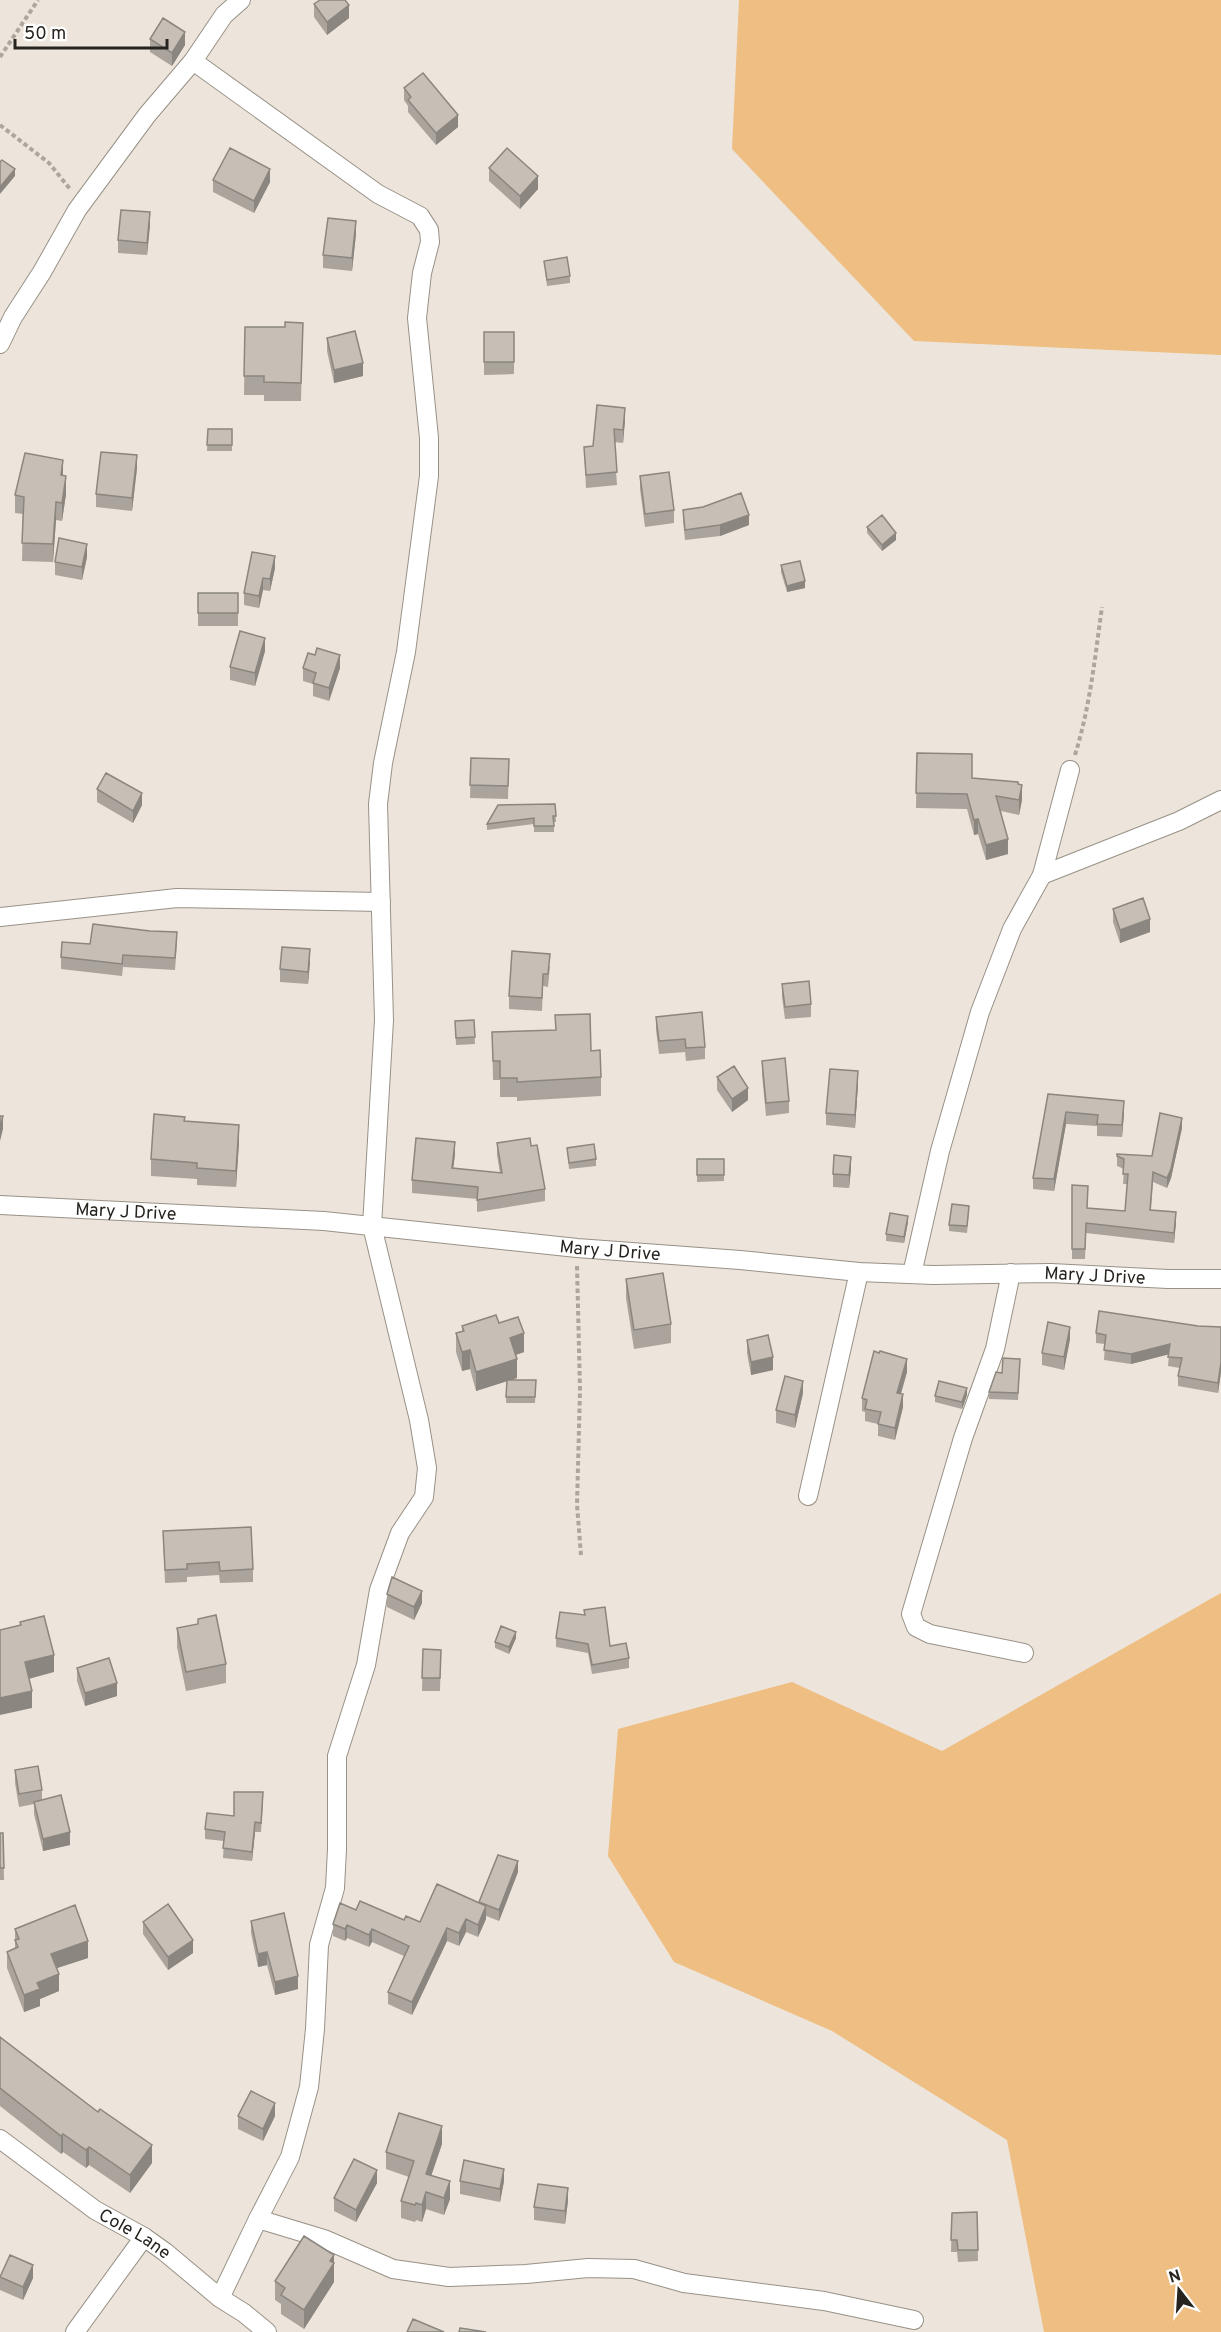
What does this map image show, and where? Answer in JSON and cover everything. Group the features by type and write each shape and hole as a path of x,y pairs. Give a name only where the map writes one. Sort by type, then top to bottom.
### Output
{"street":[{"path":"0,345 13,317 42,272 76,210 147,115 193,61 224,15 241,0"},
{"path":"193,61 378,194 420,216 429,230 430,242 422,273 417,318 429,438 429,476 406,652 383,763 378,804 384,1020 372,1226 419,1420 427,1468 424,1497 400,1533 379,1590 366,1665 338,1756 335,1888 319,1945 315,2029 309,2086 290,2157 220,2298"},
{"path":"912,1274 940,1151 980,1012 1012,929 1042,875 1070,770"},
{"path":"1042,875 1179,821 1221,800"},
{"path":"0,917 177,898 381,902"},
{"name":"Mary J Drive","path":"0,1206 189,1213 372,1226 577,1248 740,1260 859,1272 1051,1273 1168,1279 1221,1279"},
{"path":"808,1496 859,1272"},
{"path":"1011,1273 995,1348 963,1438 911,1614 916,1627 930,1634 1024,1653"},
{"name":"Cole Lane","path":"0,2139 95,2210 144,2237 220,2298 244,2313 267,2332"},
{"path":"258,2219 324,2239 393,2269 449,2277 526,2274 588,2268 634,2269 684,2283 824,2301 914,2320"},
{"path":"75,2332 144,2237"}],"path":[{"path":"0,57 38,0"},
{"path":"0,125 54,169 70,189 76,210"},
{"path":"1070,770 1086,717 1102,607"},
{"path":"577,1248 580,1390 577,1505 581,1555"}],"shaded area":[{"path":"739,0 1221,0 1221,355 914,341 732,149"},
{"path":"1221,1593 1221,2332 1044,2332 1007,2140 832,2031 674,1962 608,1856 618,1729 792,1682 942,1751"}],"building":[{"path":"320,0 345,0 349,5 327,22 314,4"},
{"path":"163,18 185,32 172,53 150,39"},
{"path":"423,73 458,115 436,133 408,100 411,97 404,88"},
{"path":"230,148 270,169 254,201 213,180"},
{"path":"507,148 538,176 520,196 489,168"},
{"path":"2,160 15,169 0,187 0,162"},
{"path":"121,210 150,212 147,243 118,240"},
{"path":"328,218 356,221 352,258 323,255"},
{"path":"567,257 570,276 547,280 544,261"},
{"path":"285,322 303,323 301,383 264,382 264,376 244,376 245,327 285,327"},
{"path":"355,331 363,363 334,370 327,338"},
{"path":"484,332 514,332 514,362 484,362"},
{"path":"597,405 625,408 623,430 614,429 617,472 586,475 584,447 593,446"},
{"path":"208,429 232,429 232,445 207,445"},
{"path":"101,452 137,455 132,498 96,494"},
{"path":"25,453 63,460 61,475 66,476 62,503 56,502 53,544 22,543 24,497 15,495"},
{"path":"669,472 674,510 645,514 640,476"},
{"path":"741,493 749,515 720,525 685,530 683,510 703,507"},
{"path":"882,515 896,533 882,545 867,527"},
{"path":"59,538 87,544 82,567 55,562"},
{"path":"252,552 275,556 270,579 263,578 259,596 244,593"},
{"path":"800,561 805,581 787,586 781,565"},
{"path":"198,593 238,593 238,613 198,613"},
{"path":"240,631 265,638 255,673 230,667"},
{"path":"317,648 340,655 329,688 313,683 316,673 303,668 308,653 315,655"},
{"path":"917,753 972,754 972,778 1018,782 1022,785 1019,800 996,796 1008,839 986,845 978,819 974,820 967,794 916,793"},
{"path":"471,758 509,759 508,786 470,785"},
{"path":"106,773 142,793 133,811 97,789"},
{"path":"555,804 554,826 534,826 534,818 487,824 498,805"},
{"path":"1143,898 1150,919 1120,930 1113,909"},
{"path":"93,924 177,932 175,958 123,955 122,964 61,957 62,942 90,944"},
{"path":"282,947 310,949 308,972 280,969"},
{"path":"512,951 550,954 548,974 543,974 542,998 509,996"},
{"path":"809,981 811,1004 785,1007 782,984"},
{"path":"702,1012 705,1047 686,1048 685,1039 659,1041 656,1017"},
{"path":"590,1014 591,1051 600,1050 601,1077 517,1082 517,1078 500,1078 500,1061 493,1061 492,1032 556,1030 555,1015"},
{"path":"474,1020 475,1037 456,1038 455,1021"},
{"path":"785,1058 789,1101 766,1103 762,1061"},
{"path":"734,1066 748,1088 732,1099 717,1077"},
{"path":"830,1069 858,1071 855,1115 826,1113"},
{"path":"1048,1094 1124,1101 1122,1125 1097,1124 1098,1115 1066,1112 1054,1179 1033,1178"},
{"path":"1160,1113 1182,1118 1167,1178 1153,1172 1150,1210 1176,1212 1174,1233 1086,1223 1085,1249 1072,1249 1072,1185 1088,1186 1087,1208 1125,1211 1128,1174 1123,1174 1124,1159 1117,1154 1152,1156"},
{"path":"154,1114 185,1117 184,1121 239,1125 236,1171 197,1168 197,1163 151,1159"},
{"path":"416,1138 455,1142 452,1168 502,1173 497,1143 530,1138 531,1146 537,1145 545,1189 477,1200 478,1187 412,1180"},
{"path":"594,1144 596,1159 569,1163 567,1148"},
{"path":"834,1155 851,1157 849,1175 833,1174"},
{"path":"697,1159 724,1159 724,1175 697,1175"},
{"path":"952,1204 969,1206 967,1226 949,1225"},
{"path":"890,1213 908,1216 904,1237 886,1234"},
{"path":"663,1273 671,1324 634,1330 626,1279"},
{"path":"1099,1311 1198,1326 1221,1327 1221,1362 1218,1383 1178,1376 1182,1358 1168,1357 1170,1344 1131,1354 1104,1350 1106,1335 1096,1333"},
{"path":"496,1315 499,1323 518,1317 524,1333 510,1338 517,1359 476,1372 470,1350 462,1352 456,1333 464,1331 462,1326"},
{"path":"1048,1322 1070,1327 1064,1357 1042,1353"},
{"path":"768,1335 773,1357 751,1362 747,1340"},
{"path":"874,1351 907,1359 897,1393 903,1394 895,1428 878,1424 881,1412 865,1409 867,1400 862,1398"},
{"path":"1003,1358 1020,1359 1018,1393 989,1392 996,1372 1002,1373"},
{"path":"785,1376 803,1381 795,1415 776,1410"},
{"path":"507,1380 536,1380 535,1397 506,1397"},
{"path":"939,1381 967,1388 962,1402 935,1396"},
{"path":"251,1527 253,1569 220,1571 219,1562 187,1564 187,1569 165,1570 163,1531"},
{"path":"392,1577 422,1591 414,1607 387,1594"},
{"path":"605,1607 610,1646 626,1643 629,1658 592,1665 588,1644 556,1638 560,1612 585,1615 584,1610"},
{"path":"216,1615 226,1664 186,1672 177,1628 198,1624 198,1619"},
{"path":"44,1616 54,1655 25,1662 32,1691 0,1698 0,1630"},
{"path":"501,1626 516,1632 509,1647 495,1642"},
{"path":"423,1649 441,1650 440,1678 422,1678"},
{"path":"109,1658 117,1683 85,1693 77,1668"},
{"path":"38,1766 42,1790 19,1794 15,1770"},
{"path":"234,1792 263,1792 261,1823 255,1822 252,1852 223,1848 225,1832 205,1829 207,1813 234,1816"},
{"path":"61,1795 70,1832 43,1839 34,1802"},
{"path":"0,1833 3,1833 4,1868 0,1868"},
{"path":"498,1855 518,1861 499,1910 479,1902"},
{"path":"437,1884 486,1906 478,1925 466,1919 459,1933 447,1928 412,2002 388,1992 409,1946 372,1929 369,1935 347,1925 345,1929 333,1924 340,1903 356,1910 360,1901 404,1920 406,1916 420,1922"},
{"path":"168,1904 193,1940 168,1957 143,1922"},
{"path":"75,1905 88,1941 51,1954 59,1974 37,1983 40,1989 24,1995 7,1952 18,1947 15,1940 19,1939 15,1929"},
{"path":"284,1913 298,1976 275,1982 267,1952 258,1954 251,1921"},
{"path":"0,2037 98,2112 100,2109 152,2145 130,2175 89,2147 86,2150 63,2134 61,2136 0,2088"},
{"path":"251,2091 275,2103 263,2129 238,2116"},
{"path":"399,2113 442,2126 426,2174 450,2181 444,2198 426,2192 422,2205 401,2201 414,2161 386,2152"},
{"path":"354,2159 377,2170 356,2210 334,2198"},
{"path":"464,2160 504,2169 500,2189 460,2181"},
{"path":"538,2184 568,2188 565,2211 534,2207"},
{"path":"977,2212 978,2250 958,2250 957,2240 951,2240 952,2213"},
{"path":"304,2236 334,2255 330,2261 334,2263 304,2310 281,2295 285,2288 275,2281"},
{"path":"10,2255 33,2265 23,2287 0,2277"},
{"path":"413,2319 444,2332 407,2332"},
{"path":"460,2328 486,2332 459,2332"}]}
